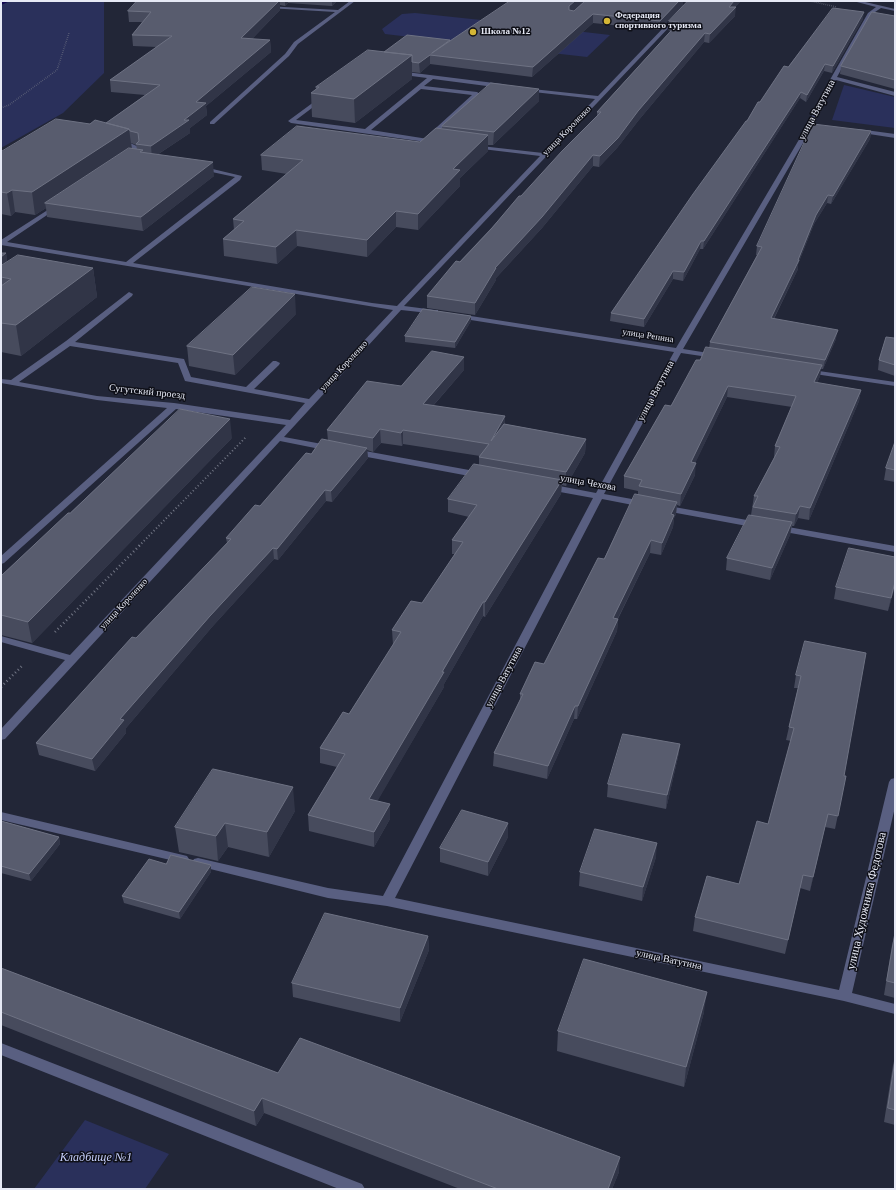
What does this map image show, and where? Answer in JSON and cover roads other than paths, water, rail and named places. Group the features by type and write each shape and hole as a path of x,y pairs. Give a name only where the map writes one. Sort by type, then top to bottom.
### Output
{"street":[{"path":"212,123 287,55 296,43 353,1"},
{"path":"855,1 895,10"},
{"path":"683,2 691,2"},
{"name":"улица Короленко","path":"1,736 398,308 691,2"},
{"path":"260,6 339,11"},
{"name":"улица Ватутина","path":"881,6 870,14 834,78 814,126 678,350 599,496 388,901 844,996 895,1009"},
{"path":"393,72 508,86"},
{"path":"366,131 432,77"},
{"path":"834,78 895,94"},
{"path":"420,87 477,94 426,140"},
{"path":"516,87 599,98"},
{"path":"330,92 292,121 434,141"},
{"path":"849,130 895,136"},
{"path":"113,142 128,144 137,148 136,153 123,162"},
{"path":"466,145 544,155"},
{"path":"129,158 137,159"},
{"path":"127,264 239,176 196,168"},
{"name":"улица Репина","path":"65,200 1,243 372,305 446,314 724,358"},
{"path":"12,383 69,342 129,294"},
{"path":"69,342 183,359 188,380 311,402"},
{"path":"248,390 276,363"},
{"path":"802,370 895,384"},
{"name":"Сугутский проезд","path":"1,381 97,398 174,406 292,423"},
{"path":"1,561 174,406"},
{"path":"277,438 489,476"},
{"name":"улица Чехова","path":"536,485 895,549"},
{"path":"1,639 73,659"},
{"name":"улица Художника Федотова","path":"844,996 895,782"},
{"path":"1,816 328,893 388,901"},
{"path":"1,1049 356,1189"}],"waterway":[{"path":"1,4 8,1"}],"place":[{"name":"Федерация спортивного туризма","path":"607,21"},
{"name":"Школа №12","path":"473,32"}],"park label":[{"name":"Кладбище №1","path":"96,1158"}]}
